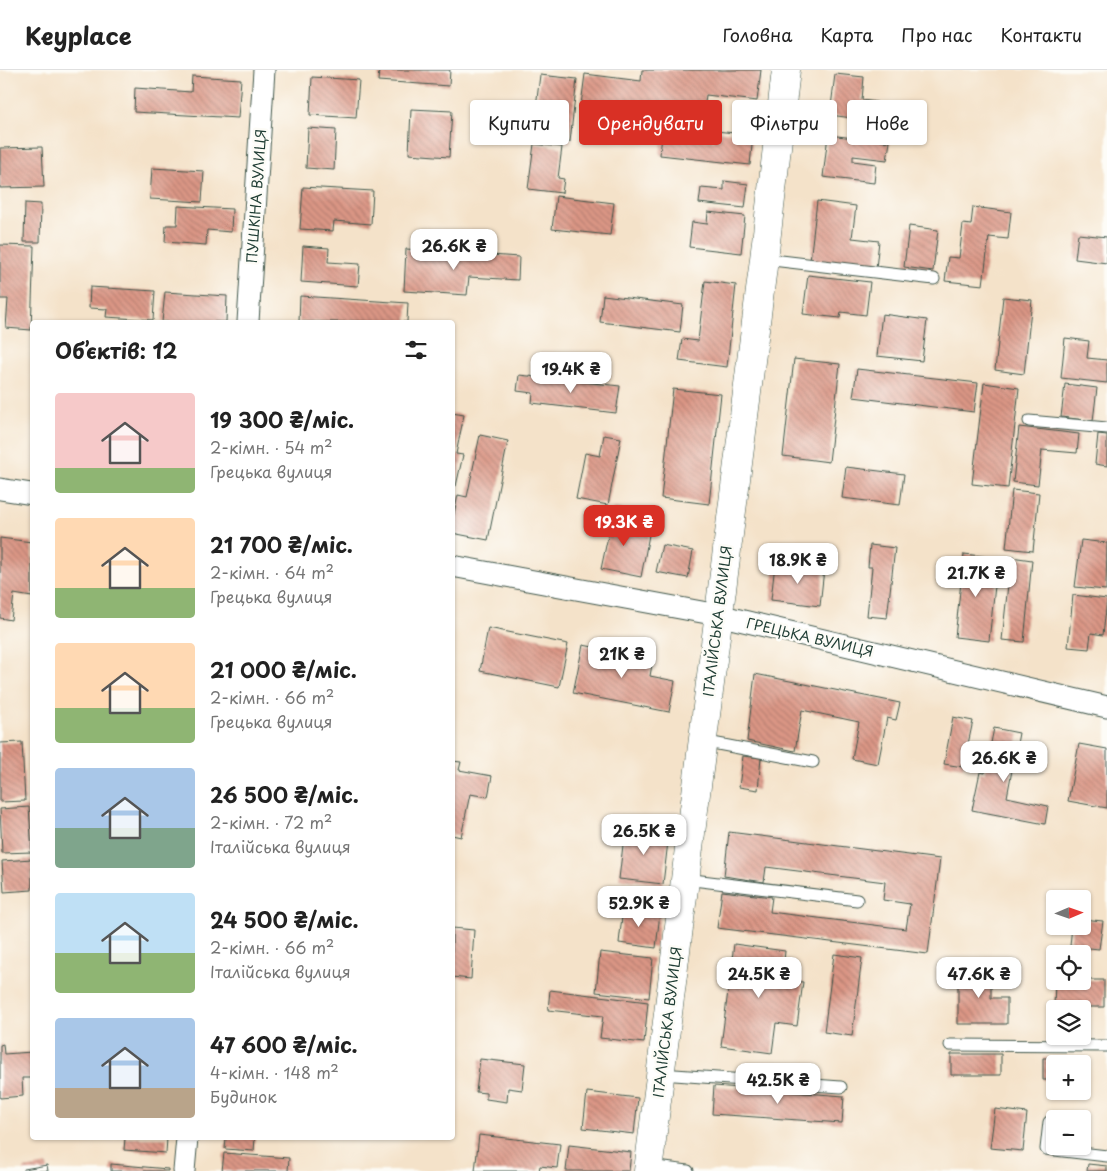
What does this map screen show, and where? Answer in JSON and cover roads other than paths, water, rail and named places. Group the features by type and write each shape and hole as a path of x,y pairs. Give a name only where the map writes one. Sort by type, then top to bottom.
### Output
{"street":[{"name":"ПУШКІНА ВУЛИЦЯ","path":"248,320 264,70"},
{"name":"ІТАЛІЙСЬКА ВУЛИЦЯ","path":"648,1169 764,259 786,70"},
{"path":"0,489 30,494"},
{"name":"ГРЕЦЬКА ВУЛИЦЯ","path":"455,567 718,615 1107,707"},
{"path":"184,1171 187,1140"}],"lane":[{"path":"764,259 934,279"},
{"path":"1029,421 1107,428"},
{"path":"702,741 813,762"},
{"path":"685,878 857,900"},
{"path":"950,1044 1107,1046"},
{"path":"661,1074 841,1087"},
{"path":"1091,1154 1107,1156"},
{"path":"648,1169 688,1171"}]}
